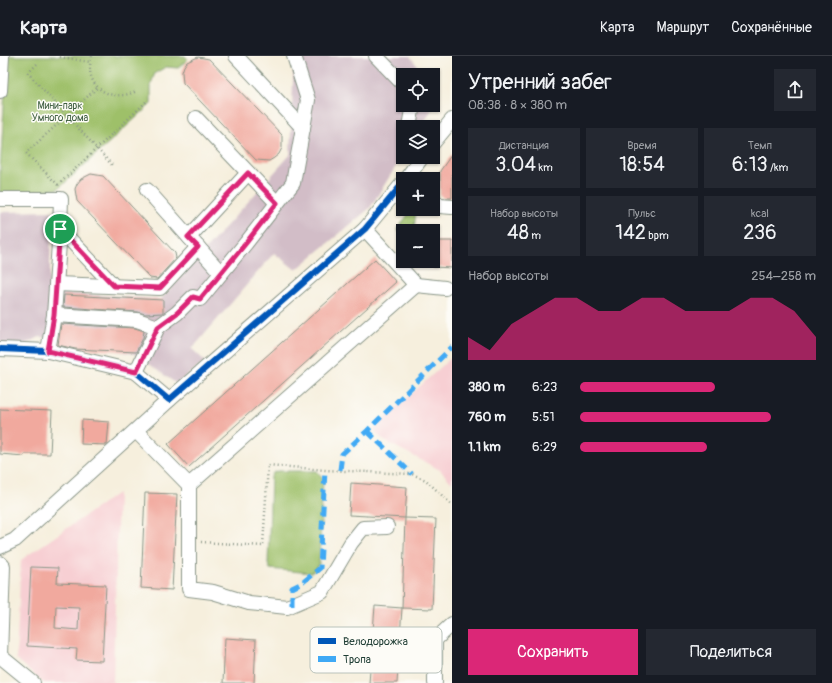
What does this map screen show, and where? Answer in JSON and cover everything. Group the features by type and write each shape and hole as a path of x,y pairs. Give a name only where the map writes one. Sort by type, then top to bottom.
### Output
{"street":[{"path":"0,91 2,56"},
{"path":"236,56 303,128"},
{"path":"136,372 158,327 177,313 193,297 200,299 293,184 308,100 294,56"},
{"path":"376,56 396,77"},
{"path":"196,118 277,203"},
{"path":"440,135 452,120"},
{"path":"56,284 160,288 193,242 248,173"},
{"path":"147,190 221,273"},
{"path":"0,546 15,540 169,400 365,229 396,192"},
{"path":"0,198 61,199 54,315 48,351"},
{"path":"440,206 452,207"},
{"path":"60,229 114,286"},
{"path":"365,229 416,285 445,288"},
{"path":"189,485 416,285"},
{"path":"54,315 137,320 158,327"},
{"path":"0,349 48,351 136,372 169,400"},
{"path":"136,431 189,485 190,588 213,592 249,603 287,607 322,592 351,543 363,528 387,527"},
{"path":"0,563 3,566 0,656 33,683"},
{"path":"442,633 452,624"},
{"path":"435,673 435,683"}],"path":[{"path":"92,56 90,71 93,80 98,87 107,94 117,96 128,95 137,91"},
{"path":"60,57 90,62"},
{"path":"37,64 28,73 112,164"},
{"path":"61,199 58,185 26,153 98,87"},
{"path":"58,185 148,100"},
{"path":"190,541 263,546 268,465 325,470 412,474 426,480 452,505"}],"shaded area":[{"path":"294,56 410,56 419,68 396,68 396,112 430,112 425,120 396,120 396,164 397,164 370,208 296,270 274,253 192,349 205,361 177,384 134,354 40,337 14,349 0,345 0,212 52,211 49,292 161,299 290,155"},
{"path":"452,357 452,483 440,470 383,440 373,429"},
{"path":"118,493 113,683 43,683 16,659 21,560"}],"green space":[{"name":"Мини-парк Умного дома","path":"7,56 185,56 188,59 178,68 166,67 155,73 151,84 151,104 58,189 0,195"},
{"path":"407,216 415,216 415,224 401,224"},
{"path":"278,471 317,471 323,479 319,564 311,573 270,569 268,564 271,477 273,473"}],"building":[{"path":"198,57 209,59 282,135 282,148 279,154 274,158 269,161 256,160 183,83 182,72 184,66 187,62"},
{"path":"452,154 452,198 443,198 440,195 440,171"},
{"path":"91,174 103,176 175,253 176,258 157,279 150,278 77,201 75,189 77,184 81,179"},
{"path":"440,241 452,241 452,268 440,267"},
{"path":"375,259 396,282 189,467 168,444"},
{"path":"64,295 163,300 163,313 145,314 138,312 63,307"},
{"path":"61,324 135,328 144,331 143,338 136,352 75,349 58,345"},
{"path":"0,409 52,411 50,454 24,454 24,456 0,454"},
{"path":"82,420 109,422 107,445 81,444"},
{"path":"351,483 407,487 405,518 349,515"},
{"path":"145,493 177,494 172,590 141,588"},
{"path":"405,518 436,519 432,609 402,608"},
{"path":"31,567 58,568 57,583 106,585 102,661 76,660 77,649 27,646","holes":["56,606 79,607 78,630 55,628"]},
{"path":"375,606 402,608 401,627 373,627"},
{"path":"225,638 256,640 254,683 223,683"},
{"path":"370,673 398,673 397,683 369,683"}],"marked path":[{"path":"340,470 342,454 452,347"},
{"path":"367,431 412,474"},
{"path":"292,605 292,588 302,583 320,568 325,470"}],"cycle path":[{"path":"0,349 48,351 136,372 169,400 365,229 396,191"}],"route":[{"path":"248,173 277,203 200,299 193,297 177,313 158,327 136,372 48,351 54,315 60,229 114,286 160,288 198,247 188,237 248,173"}]}
